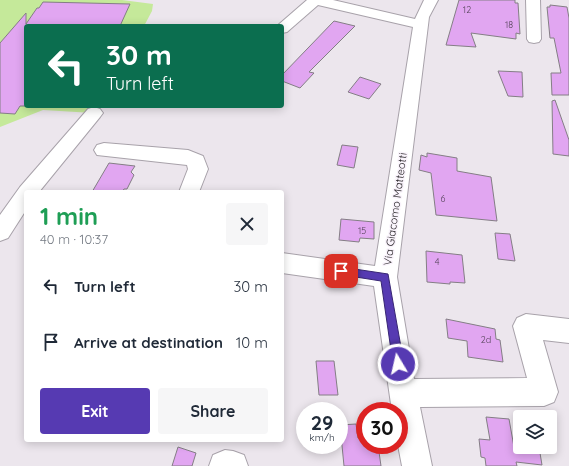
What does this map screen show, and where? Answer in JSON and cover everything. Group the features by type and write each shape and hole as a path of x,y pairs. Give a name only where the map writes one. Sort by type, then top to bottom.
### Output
{"street":[{"path":"284,26 315,0 422,25"},
{"name":"Via Giacomo Matteotti","path":"417,466 403,394 385,277 422,17 431,0"},
{"path":"533,0 534,39"},
{"path":"30,190 94,113"},
{"path":"104,150 188,157 196,161 198,169 190,190"},
{"path":"0,232 24,197"},
{"path":"284,263 385,277"},
{"path":"403,394 544,392 526,326 569,330"},
{"path":"224,466 233,466"}],"green space":[{"path":"0,0 122,0 153,4 152,11 145,24 24,24 24,108 96,108 93,113 43,110 0,127"}],"building":[{"path":"459,0 515,0 515,3 518,3 520,34 516,33 516,39 471,33 476,47 446,45"},
{"path":"43,2 130,4 121,24 26,24 37,8 39,8"},
{"path":"550,5 567,7 569,18 569,95 552,95 551,73 561,73 554,38 550,38 547,7 550,7"},
{"path":"26,13 26,24 24,24 24,106 20,106 15,114 0,113 0,43"},
{"path":"334,21 355,26 309,72 314,73 300,88 284,82 284,73"},
{"path":"498,71 522,72 523,97 508,96"},
{"path":"360,77 381,84 369,99 348,92"},
{"path":"555,100 569,140 569,156 553,154 552,101"},
{"path":"342,145 358,147 354,168 337,165"},
{"path":"427,153 457,158 457,171 491,177 497,221 436,215 431,173 419,170 421,155 427,157"},
{"path":"109,163 135,166 131,172 134,175 127,189 93,190"},
{"path":"341,219 374,222 374,239 360,238 359,242 339,240"},
{"path":"495,233 510,234 515,261 498,259"},
{"path":"426,251 462,255 465,283 450,282 450,284 427,282"},
{"path":"446,319 495,329 496,339 500,340 503,362 468,357 467,341 448,338"},
{"path":"316,361 334,361 338,395 319,395"},
{"path":"486,417 509,419 513,441 513,454 540,454 542,465 516,462 517,466 486,466 485,458 481,457 479,439 490,440"},
{"path":"348,424 356,424 356,454 379,454 381,466 344,466 343,454 348,454"},
{"path":"178,447 196,453 192,466 172,466"}],"route":[{"path":"341,271 385,277 398,364"}]}
